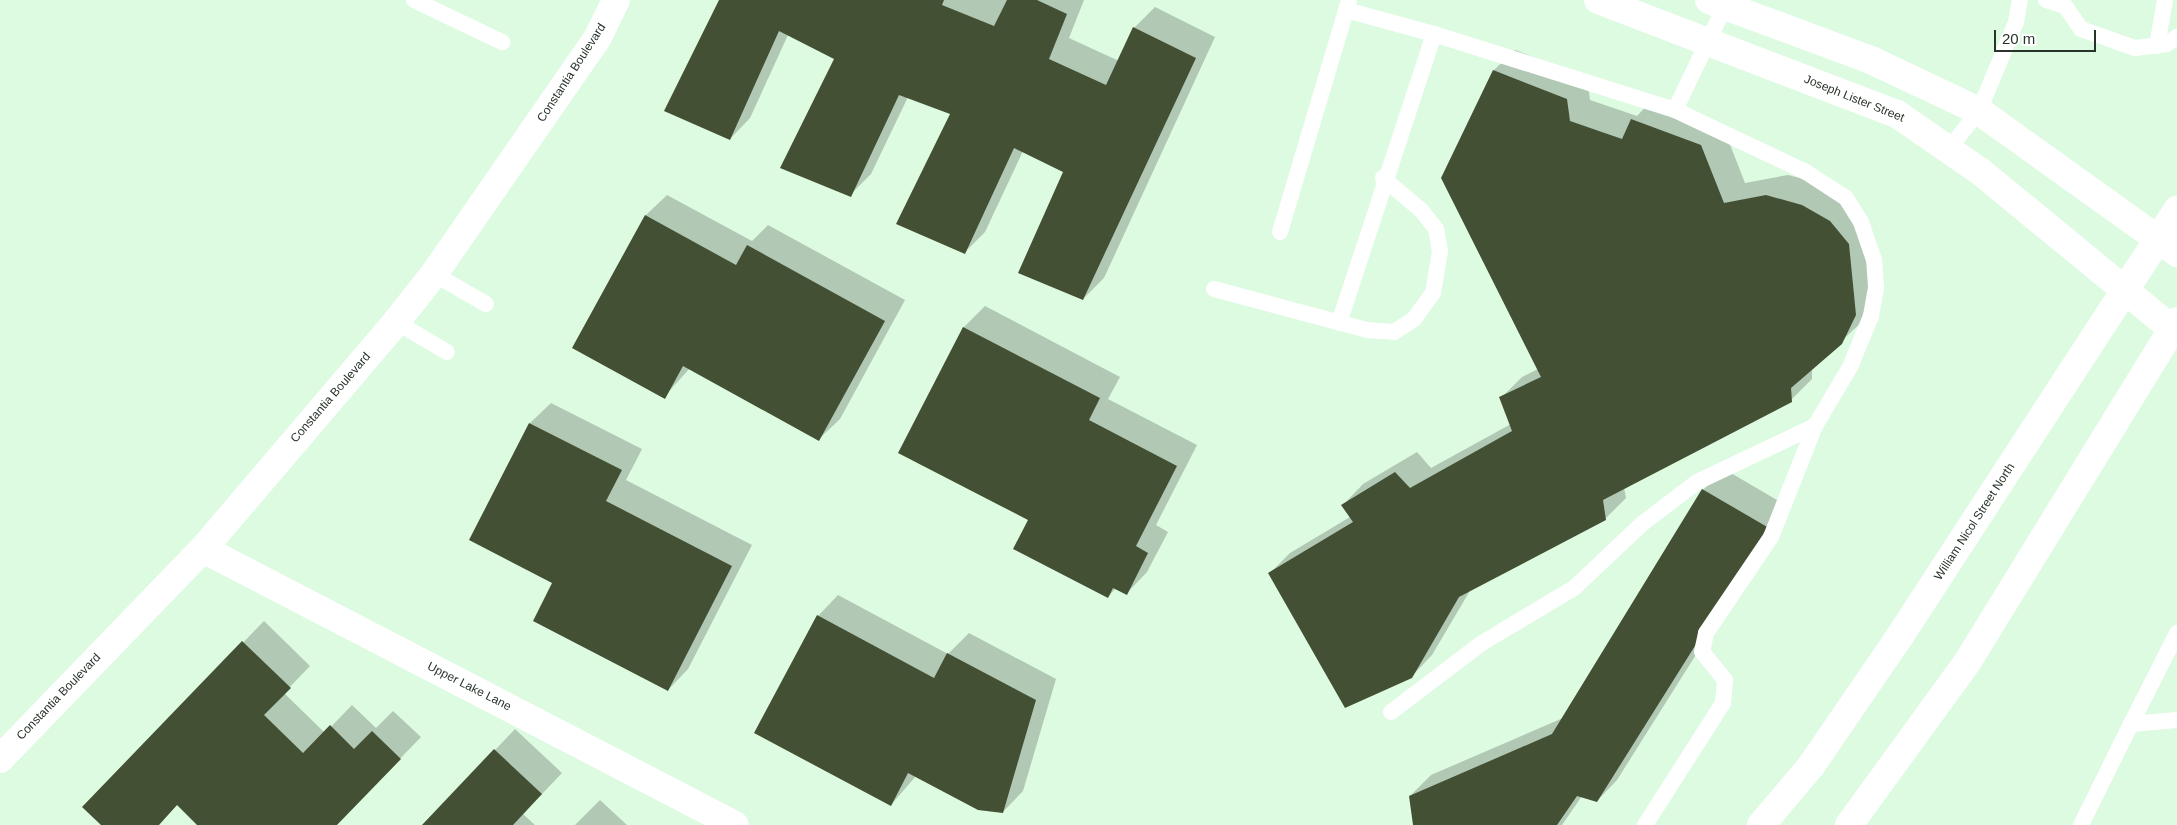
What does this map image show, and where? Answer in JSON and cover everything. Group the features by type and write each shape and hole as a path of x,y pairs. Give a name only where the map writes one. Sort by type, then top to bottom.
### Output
{"street":[{"name":"Constantia Boulevard","path":"0,759 203,548 396,322 434,274 597,39 616,0"},
{"name":"Joseph Lister Street","path":"1598,0 1897,114 1950,148 2125,290 2175,328"},
{"path":"1721,2 1871,60 1979,111 2167,246"},
{"name":"William Nicol Street North","path":"1761,825 1811,766 2125,290 2167,246 2177,210"},
{"path":"1849,825 1968,661 2175,328"},
{"name":"Upper Lake Lane","path":"203,548 735,825"}],"lane":[{"path":"414,0 502,42"},
{"path":"1950,148 1979,111 2016,22 2020,0"},
{"path":"2046,0 2066,3 2081,30 2135,48 2156,46 2177,38"},
{"path":"2156,46 2165,0"},
{"path":"1676,110 1698,58 1711,42 1721,2"},
{"path":"1280,232 1348,5 1676,110 1806,172 1846,198 1861,222 1874,260 1876,287 1871,316 1850,367 1814,426 1771,537 1704,643 1702,652 1725,680 1726,693 1702,741 1645,825"},
{"path":"1339,323 1383,178 1434,34"},
{"path":"1214,289 1339,323 1394,332 1414,319 1433,293 1440,251 1436,229 1383,178"},
{"path":"434,274 486,304"},
{"path":"396,322 447,352"},
{"path":"1391,712 1482,643 1574,588 1642,523 1697,482 1814,426"},
{"path":"2081,825 2177,633"},
{"path":"2131,724 2177,720"}],"building":[{"path":"719,0 944,0 942,5 994,26 1007,0 1037,0 1067,14 1049,59 1106,85 1133,27 1196,58 1083,300 1018,273 1063,172 1014,148 965,254 896,224 950,114 899,95 851,197 780,168 834,59 779,31 730,140 664,111"},
{"path":"1493,70 1567,99 1570,121 1622,139 1631,119 1701,145 1724,203 1766,195 1802,205 1830,221 1849,244 1856,315 1842,344 1791,388 1792,402 1603,500 1606,520 1459,597 1412,678 1345,708 1268,573 1353,522 1341,505 1395,472 1410,488 1512,431 1499,397 1541,377 1441,178"},
{"path":"645,215 736,265 747,245 885,321 819,441 683,366 665,399 572,348"},
{"path":"963,327 1100,398 1089,420 1177,466 1136,546 1148,553 1127,595 1113,588 1108,598 1013,549 1028,520 898,453"},
{"path":"529,423 622,470 606,501 732,566 668,691 533,621 552,583 469,540"},
{"path":"1702,489 1769,528 1597,802 1577,796 1557,825 1413,825 1409,796 1552,734"},
{"path":"817,615 934,678 947,653 1036,700 1003,813 978,810 908,773 891,806 754,733"},
{"path":"242,641 291,688 264,715 303,753 330,725 354,749 372,731 401,759 337,825 197,825 177,805 159,825 101,825 82,807"},
{"path":"494,749 542,794 513,825 422,825"}]}
